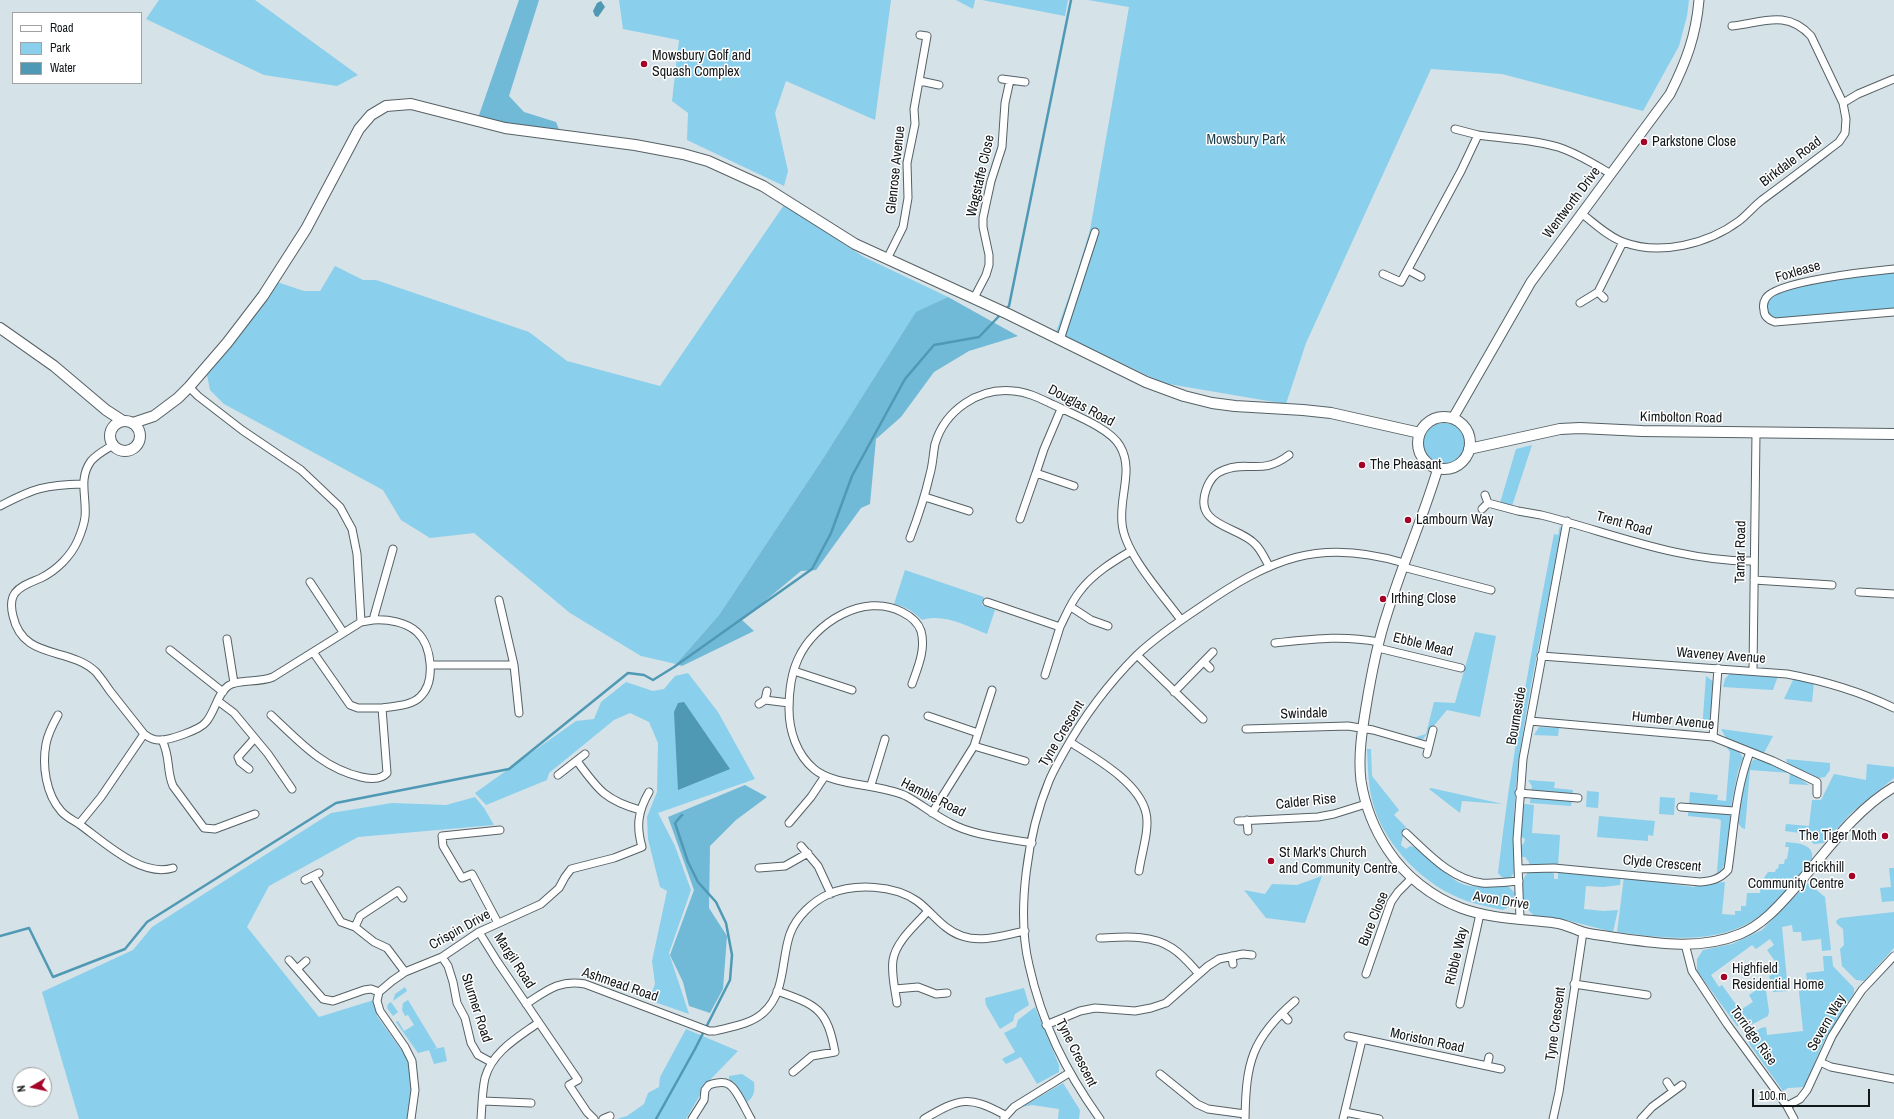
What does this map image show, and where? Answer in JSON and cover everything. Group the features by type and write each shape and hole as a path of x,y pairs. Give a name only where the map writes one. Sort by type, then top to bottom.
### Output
{"main road":[{"path":"106,410 112,430 111,440 113,445 120,451 130,451 138,445 141,435 154,416 190,387 232,337 278,274 306,229 359,129 371,115 386,106 412,104 505,128 635,145 683,154 708,161 763,186 856,244 1008,314 1146,382 1184,396 1235,406 1331,413 1420,433"},
{"path":"3,330 54,366 106,410 137,426 141,435"},
{"path":"112,430 118,423 154,416"},
{"path":"1436,418 1453,418 1465,427 1469,434 1470,449 1461,463 1454,467 1438,468 1424,460 1418,444 1420,433 1428,422 1436,418"},
{"name":"Kimbolton Road","path":"1470,449 1560,429 1894,434"}],"street":[{"name":"Wentworth Drive","path":"1453,418 1531,282 1661,106 1681,71 1694,38 1699,0"},
{"name":"Birkdale Road","path":"1581,213 1606,233 1623,242 1646,248 1668,248 1708,238 1739,221 1757,204 1839,142 1845,133 1846,119 1843,103 1810,36 1802,27 1789,20 1777,19 1732,26"},
{"name":"Glenrose Avenue","path":"887,259 902,227 908,198 907,163 915,124 914,109 927,36 920,35"},
{"path":"1843,103 1858,94 1894,78"},
{"path":"1002,79 1025,82"},
{"name":"Wagstaffe Close","path":"974,298 986,275 988,265 989,256 983,227 983,218 991,181 1002,147 1005,103 1010,80"},
{"path":"920,81 939,85"},
{"path":"1455,129 1478,135 1541,142 1560,147 1584,158 1611,174"},
{"path":"1383,274 1401,282 1478,135"},
{"path":"1060,340 1094,232"},
{"path":"1580,303 1598,292 1623,242"},
{"name":"Foxlease","path":"1894,269 1856,272 1806,282 1771,293 1766,298 1763,306 1764,313 1768,320 1775,322 1894,312"},
{"path":"1408,270 1421,277"},
{"path":"1598,292 1604,298"},
{"path":"190,387 198,396 242,430 301,470 340,507 352,529 357,554 361,622"},
{"name":"Douglas Road","path":"910,538 925,497 936,444 942,428 952,415 971,399 998,390 1013,390 1038,397 1110,433 1119,444 1126,458 1127,470 1122,523 1131,551 1181,620"},
{"path":"1020,519 1044,449 1061,409"},
{"name":"Tamar Road","path":"1753,670 1756,433"},
{"path":"113,445 92,460 86,471 83,484 85,517 74,548 54,570 21,587 12,599 11,608 13,618 18,631 25,639 34,646 82,662 96,672 144,734 150,738 162,740 201,727 206,723 226,687 234,683 265,680 361,622 373,620 398,622 417,632 426,646 432,665 425,690 421,697 406,704 382,708 358,708 350,705 313,652"},
{"path":"1269,566 1256,544 1211,519 1206,508 1204,496 1208,483 1224,470 1235,467 1263,467 1272,465 1288,455"},
{"name":"Avon Drive","path":"1438,468 1386,615 1369,686 1360,756 1361,780 1366,804 1379,837 1395,860 1412,878 1433,894 1453,904 1480,914 1565,924 1583,932 1642,942 1685,944 1709,943 1725,940 1742,934 1759,924 1780,904 1842,832 1869,805 1894,787"},
{"path":"1036,473 1074,486"},
{"path":"0,506 22,494 39,488 83,484"},
{"path":"1482,509 1488,503 1485,495"},
{"path":"925,497 969,511"},
{"name":"Trent Road","path":"1488,503 1568,521 1678,553 1708,559 1754,561"},
{"name":"Bourneside","path":"1520,919 1517,839 1523,760 1541,656 1568,521"},
{"path":"373,620 393,549"},
{"path":"1045,675 1060,627 1079,592 1114,560 1131,551"},
{"name":"Tyne Crescent","path":"1100,1119 1069,1073 1046,1025 1028,963 1024,895 1037,817 1049,780 1085,716 1138,655 1181,620 1220,594 1269,566 1294,557 1342,551 1379,555 1403,565"},
{"path":"1403,565 1491,590"},
{"path":"1754,580 1832,585"},
{"path":"310,582 343,632"},
{"path":"1859,592 1894,594"},
{"path":"499,600 514,665 519,713"},
{"path":"987,602 1060,627"},
{"name":"Hamble Road","path":"912,684 922,654 921,631 915,621 906,614 890,606 865,606 841,614 828,623 805,646 797,659 789,703 792,732 804,758 814,769 825,776 838,780 871,785 905,796 951,824 971,831 1032,843"},
{"path":"1070,607 1090,620 1108,626"},
{"path":"1275,643 1335,637 1357,638 1379,645"},
{"path":"227,639 234,683"},
{"name":"Ebble Mead","path":"1379,645 1461,668"},
{"path":"170,650 223,692"},
{"path":"1174,692 1213,652"},
{"path":"1138,655 1203,719"},
{"name":"Waveney Avenue","path":"1541,656 1753,670 1820,680 1865,694 1894,708"},
{"path":"1204,662 1210,668"},
{"path":"432,665 514,665"},
{"path":"1713,738 1718,668"},
{"path":"794,671 852,690"},
{"path":"932,813 974,746 992,690"},
{"path":"767,691 762,702 789,703"},
{"path":"218,701 234,713 254,739 268,754 292,789"},
{"path":"271,715 316,757 332,767 348,774 375,778 384,776 388,770 382,708"},
{"path":"58,715 49,731 46,744 46,776 49,791 62,812 124,856 139,864 156,869 173,868"},
{"path":"928,716 978,733"},
{"name":"Humber Avenue","path":"1530,721 1713,738 1750,752 1817,782 1817,794"},
{"name":"Swindale","path":"1246,729 1322,726 1363,728 1429,746"},
{"path":"1427,754 1433,730"},
{"path":"79,824 101,797 144,734"},
{"path":"249,769 240,762 238,757 254,739"},
{"path":"871,785 885,739"},
{"path":"162,740 169,756 170,780 205,829 215,829 255,814"},
{"path":"1070,742 1129,783 1140,798 1146,813 1147,824 1139,871"},
{"path":"974,746 1025,761"},
{"name":"Clyde Crescent","path":"1518,870 1554,868 1700,882 1712,881 1722,876 1728,870 1734,811 1743,770 1750,752"},
{"path":"558,775 585,754"},
{"path":"577,761 604,795 628,807 640,810"},
{"path":"789,823 811,797 825,776"},
{"name":"Crispin Drive","path":"379,992 392,980 405,972 442,957 479,932 541,904 559,888 571,869 581,865 596,864 642,847 638,822 640,810 649,792"},
{"path":"1520,793 1578,798"},
{"name":"Calder Rise","path":"1238,821 1318,817 1334,814 1366,804"},
{"path":"1681,806 1734,811"},
{"path":"1247,820 1248,831"},
{"path":"498,923 472,874 462,878 443,846 442,836 500,830"},
{"name":"Avon Drive","path":"1406,833 1452,873 1464,879 1482,883 1519,881"},
{"path":"801,846 818,866 831,894 875,887 891,889 904,893 918,901 927,912 949,929 961,936 986,939 1025,931"},
{"path":"759,868 785,866 808,853"},
{"path":"305,880 316,874 341,922 355,928 374,942 387,948 405,972"},
{"name":"Bure Close","path":"1366,974 1391,902 1398,892 1412,878"},
{"path":"355,928 360,916 398,891 403,898"},
{"name":"Ashmead Road","path":"526,1004 547,990 573,982 585,984 705,1029 716,1031 755,1019 764,1012 777,991 785,966 790,933 799,918 808,908 831,894"},
{"path":"897,1003 893,960 896,950 927,912"},
{"name":"Ribble Way","path":"1460,1004 1480,914"},
{"name":"Margil Road","path":"479,932 526,1004"},
{"name":"Tyne Crescent","path":"1552,1119 1559,1092 1583,932"},
{"path":"1100,938 1130,936 1152,939 1172,948 1199,974"},
{"name":"Torridge Rise","path":"1685,944 1692,971 1727,1024 1787,1106 1794,1119"},
{"path":"1046,1025 1080,1011 1095,1008 1135,1011 1158,1006 1166,1003 1199,974 1219,959 1243,954 1252,955"},
{"path":"1232,956 1233,964"},
{"name":"Severn Way","path":"1787,1106 1800,1099 1807,1090 1832,1036 1850,1006 1862,990 1894,956"},
{"name":"Sturmer Road","path":"442,957 448,966 454,982 457,1003 465,1018 471,1043 478,1055 491,1062"},
{"path":"289,960 298,969 316,993 323,999 329,1001 339,999 371,989 379,992 377,1001 380,1012 405,1047 412,1062 415,1090 411,1119"},
{"path":"298,969 306,961"},
{"path":"1574,984 1647,995"},
{"path":"895,990 918,987 936,994 947,993"},
{"path":"777,991 794,997 819,1010 827,1020 832,1033 835,1052 812,1056 793,1072"},
{"path":"1160,1074 1197,1104 1208,1110 1245,1117 1245,1089 1249,1068 1256,1048 1265,1031 1296,1001"},
{"path":"526,1004 538,1024 578,1080 569,1085 586,1112 594,1119"},
{"path":"1282,1013 1288,1020"},
{"path":"481,1119 485,1078 491,1062 498,1054 538,1024"},
{"name":"Moriston Road","path":"1348,1036 1500,1069"},
{"path":"1362,1040 1344,1115 1379,1119"},
{"path":"1487,1066 1489,1057"},
{"path":"1820,1062 1831,1067 1894,1079"},
{"path":"924,1119 950,1104 960,1102 978,1102 1005,1117 1014,1107 1069,1073"},
{"path":"1667,1082 1673,1091"},
{"path":"692,1119 704,1100 705,1090 709,1085 717,1083 728,1084 733,1088 751,1119"},
{"path":"1641,1119 1652,1108 1682,1085"},
{"path":"483,1101 531,1102"}],"green space":[{"path":"159,0 255,0 358,75 337,86 264,75 146,19"},
{"path":"619,0 891,0 875,120 786,81 775,113 788,171 784,186 687,140 688,113 672,101 679,40 623,29"},
{"path":"956,0 975,0 973,9"},
{"path":"982,0 1068,0 1065,16"},
{"name":"Mowsbury Park","path":"1088,0 1689,0 1687,16 1679,46 1643,111 1502,74 1431,69 1306,343 1286,404 1163,383 1056,332 1075,279 1090,230 1129,7"},
{"path":"784,205 864,257 948,297 916,313 824,457 719,615 676,664 641,656 570,613 474,533 430,538 401,520 383,490 224,404 210,390 207,375 277,282 304,291 320,291 335,266 363,280 376,280 529,332 567,361 660,386"},
{"path":"1894,272 1894,309 1781,319 1772,318 1766,311 1768,301 1793,288 1846,277"},
{"path":"1440,423 1448,423 1456,426 1462,432 1465,444 1462,456 1456,462 1448,465 1440,465 1432,462 1426,456 1423,448 1423,440 1426,432 1432,426"},
{"path":"1532,445 1512,506 1500,503 1516,449"},
{"path":"1560,526 1562,530 1531,683 1521,745 1514,812 1514,873 1511,877 1505,878 1498,873 1516,745 1554,534 1558,535"},
{"path":"905,570 984,597 982,605 995,610 987,634 947,619 930,618 922,620 916,614 902,606 894,604"},
{"path":"1475,632 1496,636 1480,717 1447,710 1423,739 1419,740 1413,738 1426,734 1434,702 1455,703"},
{"path":"1731,672 1778,676 1773,690 1723,687 1725,679"},
{"path":"688,673 718,712 755,779 658,813 675,846 691,890 669,953 689,1014 649,1000 655,984 652,961 667,891 660,887 648,839 647,817 657,792 658,743 649,722 630,713 614,720 549,773 547,780 486,805 475,793 576,721 594,719 601,702 626,682 653,691 664,689 675,676"},
{"path":"1706,676 1714,682 1711,724 1702,730"},
{"path":"1794,678 1814,682 1812,702 1784,699"},
{"path":"1539,727 1559,728 1558,736 1534,735"},
{"path":"1721,729 1773,736 1764,753 1761,753 1726,738"},
{"path":"1724,744 1738,750 1743,758 1738,771 1732,801 1726,863 1718,874 1721,821 1719,819 1688,816 1690,792 1718,795 1717,800 1726,801 1730,752"},
{"path":"1367,749 1371,749 1372,776 1399,810 1394,815 1406,827 1401,834 1403,836 1401,845 1406,849 1410,846 1420,851 1460,883 1478,887 1507,885 1515,893 1513,904 1503,910 1467,901 1452,895 1437,886 1410,864 1388,837 1374,807 1369,785"},
{"path":"1759,759 1792,773 1809,785 1789,784 1790,773 1750,770 1745,829 1738,823 1742,790 1749,767 1753,760"},
{"path":"1786,759 1830,763 1830,770 1825,777 1819,778 1788,765"},
{"path":"1867,764 1894,767 1894,778 1851,813 1824,843 1814,844 1800,833 1785,831 1786,824 1809,826 1812,800 1821,800 1834,774 1866,780"},
{"path":"1528,780 1555,782 1554,788 1573,790 1571,806 1530,803 1532,786"},
{"path":"1431,788 1503,804 1462,801 1460,813 1429,789"},
{"path":"1587,791 1599,792 1598,808 1586,807"},
{"path":"475,797 484,808 494,825 358,837 269,886 247,927 319,1017 374,1000 377,1016 410,1062 412,1090 409,1119 79,1119 42,992 133,950 152,927 331,813 392,803 446,805"},
{"path":"1660,797 1675,798 1674,815 1659,814"},
{"path":"1525,804 1534,805 1532,833 1560,835 1558,866 1529,865 1529,862 1525,857 1521,857 1521,846 1525,839 1520,836 1522,806"},
{"path":"1599,816 1655,821 1653,836 1648,835 1648,841 1597,837"},
{"path":"1786,842 1808,847 1811,850 1812,859 1780,897 1753,921 1716,935 1697,937 1656,937 1617,932 1624,877 1667,880 1673,884 1694,887 1699,884 1725,882 1722,914 1735,915 1735,911 1741,911 1741,906 1746,906 1747,893 1760,893 1761,882 1768,872 1775,872 1776,869 1778,869 1779,864 1784,864 1785,859 1787,859 1789,847 1785,847"},
{"path":"1889,868 1894,868 1894,901 1882,902 1880,888 1891,887"},
{"path":"1531,871 1552,872 1554,874 1554,879 1558,879 1558,873 1561,872 1621,877 1620,885 1603,887 1586,886 1584,909 1604,911 1618,910 1613,932 1562,919 1534,916 1526,907 1522,894 1523,881 1527,873"},
{"path":"1322,876 1305,923 1266,918 1244,890 1265,894 1272,884 1297,885"},
{"path":"1808,883 1825,897 1831,950 1822,951 1821,939 1802,941 1801,932 1793,932 1792,925 1782,927 1788,991 1773,992 1769,976 1780,968 1767,950 1774,945 1770,939 1756,949 1752,945 1711,975 1719,987 1722,985 1740,1010 1753,1002 1749,995 1765,984 1769,1011 1768,1016 1749,1026 1737,1026 1697,971 1697,959 1703,950 1732,944 1762,930"},
{"path":"1894,912 1894,948 1864,981 1856,980 1842,966 1840,949 1844,945 1843,929 1837,924 1836,921 1840,918"},
{"path":"1823,956 1832,956 1833,966 1854,988 1854,993 1824,1041 1804,1087 1788,1088 1783,1091 1750,1045 1748,1040 1749,1036 1761,1028 1766,1027 1767,1035 1803,1031 1798,982 1807,981 1806,973 1824,971"},
{"path":"405,987 407,991 393,1001 395,994"},
{"path":"1024,988 1029,1005 1015,1014 1013,1021 1000,1029 986,1005 985,998"},
{"path":"408,1000 437,1048 418,1053 396,1022 398,1021 404,1031 414,1025 408,1015 405,1016 402,1010 403,1003"},
{"path":"391,1002 398,1012 393,1016 387,1008 388,1004"},
{"path":"1035,1007 1059,1065 1059,1072 1037,1084 1021,1057 1006,1064 1002,1059 1015,1052 1004,1033 1016,1027 1018,1020"},
{"path":"686,1029 738,1051 707,1083 686,1119 617,1119 627,1116 644,1104 648,1093 659,1087 660,1077"},
{"path":"444,1047 447,1061 434,1064 429,1050"},
{"path":"742,1074 754,1082 754,1094 747,1102 734,1082 729,1080 729,1076"},
{"path":"1063,1083 1080,1110 1079,1119 1058,1119 1059,1109 1032,1105 1022,1107"}],"shaded area":[{"path":"519,0 539,0 509,96 524,112 556,122 560,132 512,126 478,118"},
{"path":"948,297 1018,336 969,351 934,372 901,417 876,439 870,504 861,508 816,570 801,571 742,620 754,631 682,666 676,664 719,615 824,457 916,312"},
{"path":"745,785 767,797 736,820 710,846 709,908 727,936 723,989 710,1013 689,1006 683,982 670,955 694,890 668,817"}],"water":[{"path":"601,1 605,7 598,17 595,16 593,11 597,3"},
{"path":"684,702 730,769 678,790 674,712 678,703"}],"waterway":[{"path":"1005,310 1009,306 1071,0"},
{"path":"0,936 29,928 53,977 125,949 147,922 336,803 509,769 628,673 644,675 653,680 674,667 812,569 831,533 852,476 905,379 934,345 979,337 1001,314"},
{"path":"656,1119 695,1049 730,980 732,955 726,923 716,902 698,882 688,862 675,823 682,815"}],"place":[{"name":"Mowsbury Golf and Squash Complex","path":"644,64"},
{"name":"Parkstone Close","path":"1644,142"},
{"name":"The Pheasant","path":"1362,465"},
{"name":"Lambourn Way","path":"1408,520"},
{"name":"Irthing Close","path":"1383,599"},
{"name":"The Tiger Moth","path":"1885,836"},
{"name":"St Mark's Church and Community Centre","path":"1271,861"},
{"name":"Brickhill Community Centre","path":"1852,876"},
{"name":"Highfield Residential Home","path":"1724,977"}]}
